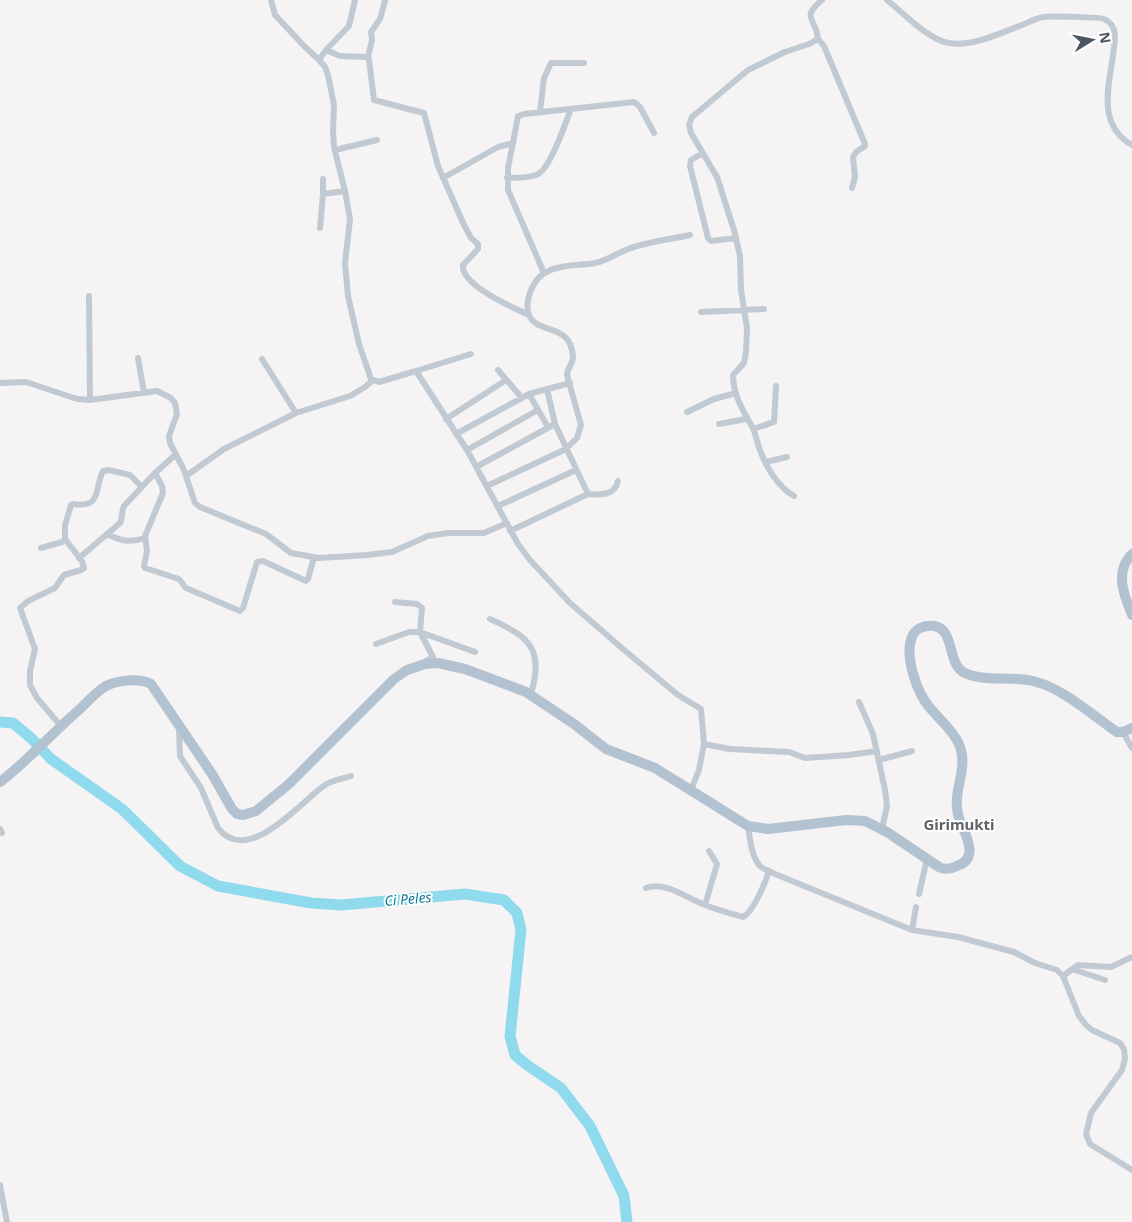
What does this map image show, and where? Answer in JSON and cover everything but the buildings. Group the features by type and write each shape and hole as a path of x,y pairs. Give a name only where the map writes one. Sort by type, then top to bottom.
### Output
{"main road":[{"path":"1132,554 1124,565 1121,577 1123,591 1132,616"},
{"path":"0,782 33,753 60,725 105,687 116,682 137,680 151,684 209,769 232,809 240,815 250,814 265,805 290,784 394,679 407,670 422,665 438,663 456,666 531,694 606,749 651,767 748,826 768,829 853,820 865,821 882,829 941,868 948,869 964,863 970,849 957,809 962,764 960,745 928,706 920,693 913,671 909,645 913,633 920,628 931,626 942,630 949,644 955,664 963,672 973,675 1022,679 1038,683 1082,706 1117,732 1129,736"}],"street":[{"path":"271,0 273,10 278,19 325,67 330,85 334,105 333,131 335,150 350,219 345,264 348,296 359,344 372,381"},
{"path":"320,60 326,50 349,26 355,0"},
{"path":"822,0 811,9 810,14 818,39 824,46 865,144 853,157 855,177 852,188"},
{"path":"887,0 929,34 949,43 978,40 1046,16 1098,18 1107,21 1113,26 1115,34 1107,109 1118,134 1132,145"},
{"path":"385,1 380,19 371,32 368,57 370,60 374,100 424,113 433,152 443,178 464,226 471,238 478,244 478,249 463,265 467,277 496,299 530,315"},
{"path":"794,496 782,488 760,452 753,428 746,419 736,393 733,375 744,363 746,352 747,328 741,290 742,265 736,238 717,178 690,128 692,117 748,70 818,39"},
{"path":"326,50 340,56 368,57"},
{"path":"540,112 544,78 551,64 584,63"},
{"path":"544,273 511,201 507,178 518,116 634,102 640,108 654,133"},
{"path":"507,178 535,176 542,171 556,148 571,109"},
{"path":"335,150 377,140"},
{"path":"443,178 498,147 513,143"},
{"path":"703,153 691,160 690,166 708,238 716,242 736,238"},
{"path":"320,228 323,179"},
{"path":"323,194 345,191"},
{"path":"487,486 566,449 577,438 580,431 567,372 573,359 569,342 564,336 533,320 530,315 528,302 535,284 544,273 568,266 594,263 633,247 690,235"},
{"path":"89,296 90,400"},
{"path":"701,312 764,309"},
{"path":"186,476 224,449 296,413 350,396 372,381 379,382 471,354"},
{"path":"138,358 144,393"},
{"path":"262,359 296,413"},
{"path":"498,370 521,397"},
{"path":"416,371 467,450 510,531 530,560 570,603 678,695 700,708 704,744 699,770 691,790"},
{"path":"446,419 506,380"},
{"path":"0,383 26,382 76,399 116,398 144,393 160,393 170,398 174,403 177,414 169,436 175,455 186,476 193,499 200,507 266,534 291,553 314,558 386,553 402,549 428,536 448,533 484,533 507,524"},
{"path":"456,434 521,397 570,383"},
{"path":"753,428 774,422 776,386"},
{"path":"547,389 555,424 588,494"},
{"path":"687,412 714,399 736,393"},
{"path":"529,394 548,427"},
{"path":"467,450 538,410"},
{"path":"719,424 746,419"},
{"path":"476,467 555,424"},
{"path":"79,558 120,523 124,506 175,455"},
{"path":"766,462 787,457"},
{"path":"60,725 37,698 30,685 30,671 35,649 20,608 28,601 55,588 64,575 84,568 65,540 65,525 71,505 91,503 96,494 103,471 109,470 130,475 142,487"},
{"path":"498,506 576,470"},
{"path":"155,473 162,486 163,493 145,538 147,552 144,568 180,579 186,588 239,610 243,608 257,562 263,561 306,580 308,579 314,558"},
{"path":"510,531 588,494 605,494 616,488 618,481"},
{"path":"107,534 126,542 145,538"},
{"path":"41,548 65,540"},
{"path":"395,602 420,605 422,611 420,632 433,657 422,665"},
{"path":"490,619 519,635 532,648 536,670 531,694"},
{"path":"376,644 409,632 420,632 475,652"},
{"path":"859,702 873,734 888,806 882,829"},
{"path":"179,727 180,756 201,788 221,833 232,839 250,840 262,836 325,785 351,776"},
{"path":"1129,736 1132,748"},
{"path":"704,744 730,750 789,752 805,758 877,751"},
{"path":"879,760 912,751"},
{"path":"748,826 751,843 758,862 769,871 912,930 958,937 1014,952 1053,968 1063,976 1076,1009 1086,1026 1120,1043 1124,1049 1125,1059 1122,1070 1091,1113 1086,1134 1090,1144 1132,1170"},
{"path":"705,905 717,864 709,851"},
{"path":"919,894 927,859"},
{"path":"646,888 655,885 663,886 705,905 745,916 761,891 769,871"},
{"path":"912,930 916,907"},
{"path":"1063,976 1072,969 1082,965 1111,967 1132,957"},
{"path":"1072,969 1105,980"},
{"path":"0,1185 7,1222"}],"waterway":[{"name":"Ci Peles","path":"0,722 13,723 51,759 122,809 180,866 218,886 311,903 341,905 465,894 504,900 517,913 521,930 510,1036 515,1055 561,1088 590,1126 624,1196 627,1222"}],"district":[{"name":"Girimukti","path":"959,825"}]}
